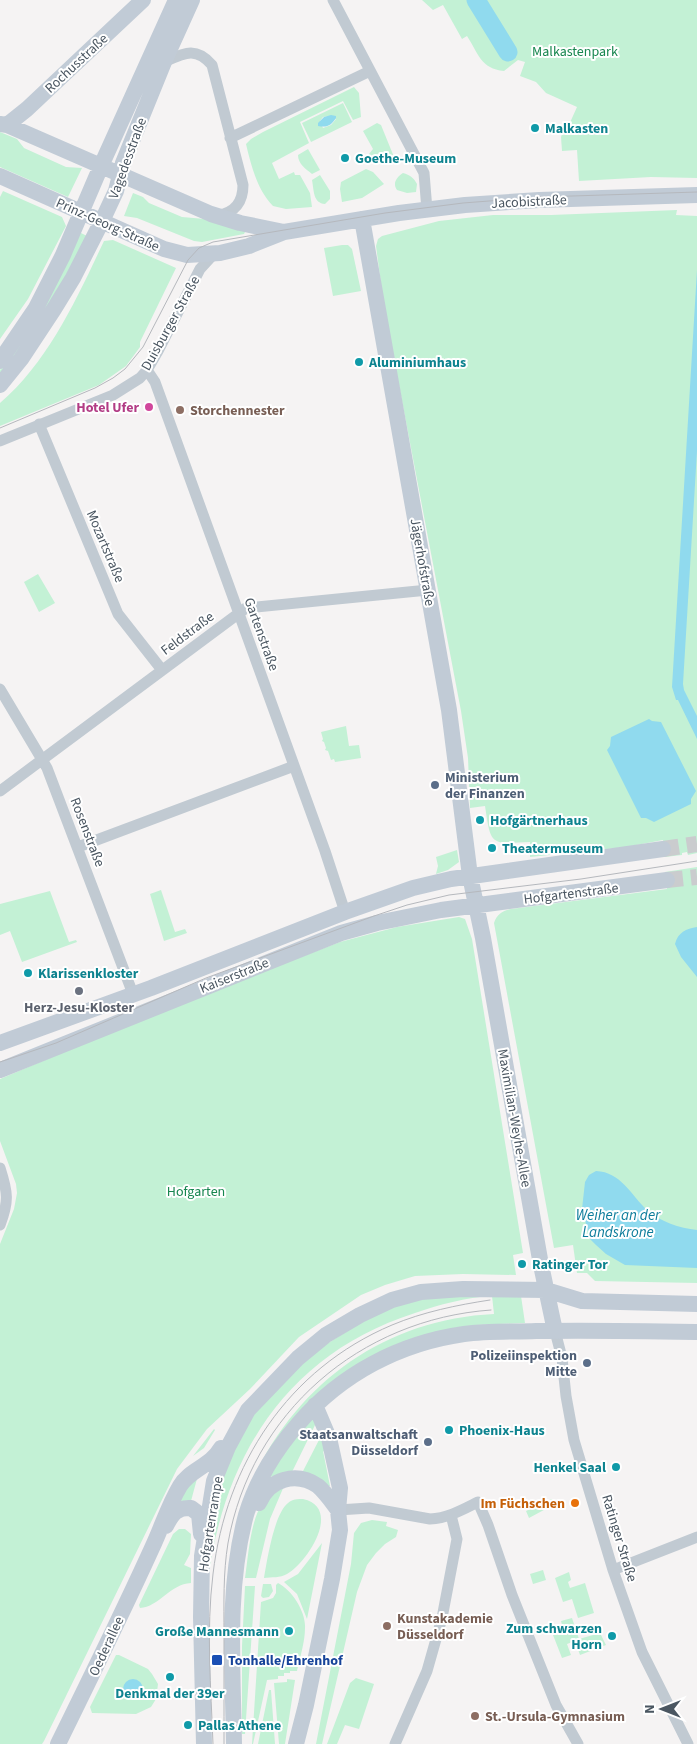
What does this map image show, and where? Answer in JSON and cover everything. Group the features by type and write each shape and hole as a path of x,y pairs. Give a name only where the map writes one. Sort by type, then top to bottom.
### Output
{"main road":[{"name":"Rochusstraße","path":"4,124 27,109 143,0"},
{"name":"Vagedesstraße","path":"0,385 21,359 54,309 73,278 102,222 116,191 122,163 164,62 182,2"},
{"name":"Vagedesstraße","path":"0,360 36,308 63,255 101,166 182,2"},
{"path":"0,110 5,116 4,124 210,213"},
{"name":"Prinz-Georg-Straße","path":"0,176 164,249 182,254 220,253"},
{"name":"Jacobistraße","path":"362,219 427,210 539,200 697,196"},
{"name":"Duisburger Straße","path":"210,213 240,223 284,232"},
{"name":"Duisburger Straße","path":"220,253 248,246 284,232 362,219"},
{"name":"Jägerhofstraße","path":"362,219 449,710 470,876 476,906"},
{"path":"470,876 664,849"},
{"name":"Kaiserstraße","path":"0,1042 134,994 345,912 413,888 470,876"},
{"name":"Hofgartenstraße","path":"476,906 667,880"},
{"name":"Kaiserstraße","path":"2,1068 341,933 409,916 476,906"},
{"name":"Maximilian-Weyhe-Allee","path":"476,906 555,1331"},
{"name":"Hofgartenrampe","path":"204,1744 201,1617 202,1556 210,1501 217,1471 248,1410 288,1368 317,1342 352,1319 392,1300 436,1290 546,1290 582,1301 697,1304"},
{"path":"597,1330 589,1324 586,1317 591,1304 598,1302"},
{"path":"234,1744 234,1600 240,1545 246,1514 264,1473 286,1439 315,1405 343,1382 361,1371 398,1351 437,1339 481,1332 597,1330 697,1332"},
{"path":"296,1744 306,1705 337,1555 340,1530 338,1510 340,1488 332,1448 315,1405"},
{"name":"Oederallee","path":"153,1547 168,1506 185,1478 215,1458 234,1426 248,1410"},
{"path":"240,1545 260,1500 269,1487 278,1481 298,1479 310,1482 325,1493 338,1510"},
{"name":"Oederallee","path":"58,1744 153,1547 173,1513 178,1510 191,1508 196,1511 200,1520 202,1556"},
{"path":"306,1705 306,1744"}],"street":[{"path":"334,0 424,173 427,210"},
{"path":"164,62 190,52 200,54 212,65 243,185 243,195 233,211 227,214 210,213"},
{"path":"230,138 370,71"},
{"name":"Duisburger Straße","path":"0,440 113,395 140,378 147,370 200,269 211,257 220,253"},
{"name":"Gartenstraße","path":"147,370 155,382 283,734 345,912"},
{"name":"Mozartstraße","path":"39,424 118,614 162,670"},
{"name":"Feldstraße","path":"0,791 246,608 428,590"},
{"name":"Rosenstraße","path":"0,689 47,768 134,994"},
{"path":"78,848 294,766"},
{"path":"0,1168 7,1207 0,1225"},
{"name":"Ratinger Straße","path":"555,1331 562,1358 566,1396 574,1440 613,1570 642,1652 688,1744"},
{"path":"338,1510 369,1508 430,1519 451,1515 478,1502 512,1595 556,1705 578,1744"},
{"path":"395,1744 427,1671 442,1618 457,1538 451,1515"},
{"path":"613,1570 697,1537"}],"green space":[{"name":"Malkastenpark","path":"422,0 697,0 697,178 651,177 579,181 577,150 562,151 561,137 565,126 568,127 577,107 546,93 536,82 520,76 525,62 518,60 504,71 496,70 485,64 467,36 462,39 443,5 433,10"},
{"path":"354,87 359,93 361,117 353,120 343,101 300,122 309,143 272,163 279,179 294,172 295,175 300,175 310,193 312,207 286,209 273,206 267,200 259,185 246,144 263,132"},
{"path":"343,103 352,122 311,142 302,123","holes":["330,116 336,119 331,125 323,128 320,121 323,117"]},
{"path":"377,123 381,125 394,157 393,162 387,164 369,161 369,154 373,149 363,131"},
{"path":"0,132 17,139 24,148 66,167 82,168 68,197 0,167"},
{"path":"308,149 320,170 312,174 303,166 298,158 298,155"},
{"path":"366,169 373,172 384,184 362,198 342,202 341,182"},
{"path":"403,173 412,177 416,182 416,192 407,193 397,190 396,180"},
{"path":"320,175 330,191 330,199 325,204 316,199 314,192 312,180"},
{"path":"3,191 62,217 66,226 28,299 0,339 0,197"},
{"path":"133,193 143,197 149,203 182,217 205,219 246,230 244,234 202,242 194,241 137,218 124,216"},
{"path":"677,210 676,215 697,216 697,853 688,855 687,852 682,853 682,855 665,857 663,840 626,847 530,857 530,842 507,843 495,840 489,829 485,806 470,808 468,758 461,711 384,306 376,246 378,239 382,236 439,221 493,215 551,215"},
{"path":"81,233 87,236 64,283 0,379 0,370 15,350"},
{"path":"113,240 176,268 140,342 140,347 126,366 99,385 0,426 0,403 33,368 47,348 72,306 104,241"},
{"path":"348,245 352,249 361,291 333,296 324,248"},
{"path":"38,574 55,603 39,612 24,582"},
{"path":"346,726 349,746 359,745 361,758 335,762 334,759 331,760 328,751 325,750 321,732"},
{"path":"457,850 459,862 448,870 436,874 438,866 436,857"},
{"path":"697,867 697,1283 595,1281 587,1273 577,1273 573,1245 554,1248 494,923 500,913 511,909 667,889 665,872"},
{"path":"161,890 175,932 185,929 187,933 164,941 150,894"},
{"path":"50,891 69,942 76,940 77,942 22,962 10,931 0,935 0,904"},
{"name":"Hofgarten","path":"459,917 465,919 472,939 523,1253 513,1255 516,1275 463,1274 415,1276 361,1295 299,1337 250,1389 207,1429 177,1469 42,1744 0,1744 0,1244 14,1209 17,1193 16,1184 0,1141 0,1079 175,1005 340,942 397,927"},
{"path":"425,1296 492,1296 443,1304 371,1331 332,1354 299,1381 271,1413 248,1450 230,1489 217,1533 208,1579 214,1497 248,1419 311,1354 374,1314"},
{"path":"492,1296 521,1296 525,1323 476,1325 368,1359 252,1481 271,1446 293,1414 320,1386 349,1363 381,1343 417,1328 454,1319 494,1314"},
{"path":"314,1416 316,1423 292,1472 270,1477 283,1454"},
{"path":"214,1429 204,1448 193,1456"},
{"path":"323,1434 330,1456 323,1451 330,1486 302,1473"},
{"path":"198,1475 191,1501 176,1502"},
{"path":"284,1486 270,1519 256,1578 245,1578 248,1551 257,1513 263,1503"},
{"path":"303,1499 315,1504 320,1513 321,1524 317,1536 304,1559 295,1568 282,1576 264,1578 272,1538 279,1517 283,1509 290,1502"},
{"path":"552,1499 555,1504 529,1518 526,1511"},
{"path":"372,1520 387,1522 386,1526 398,1530 396,1537 385,1544 367,1565 357,1592 322,1744 316,1744 351,1564 354,1533 361,1523"},
{"path":"179,1529 185,1529 191,1534 190,1554 184,1565 191,1568 191,1583 177,1587 153,1604 140,1608 139,1605 173,1534"},
{"path":"322,1543 307,1619 297,1594 284,1582 298,1574"},
{"path":"543,1570 546,1580 533,1584 530,1574"},
{"path":"569,1572 571,1580 568,1582 570,1588 585,1583 594,1613 578,1618 572,1599 563,1602 555,1578"},
{"path":"278,1583 293,1596 301,1609 305,1622 304,1639 297,1671 284,1673 284,1676 278,1676 278,1679 267,1680 252,1744 261,1602 273,1598"},
{"path":"263,1584 271,1584 273,1591 269,1597 263,1598 261,1596"},
{"path":"245,1586 255,1586 245,1734 242,1734 242,1646"},
{"path":"572,1618 579,1639 600,1633 606,1645 580,1655 575,1641 567,1644 571,1655 562,1658 553,1635 564,1632 561,1621"},
{"path":"116,1655 148,1669 158,1684 156,1699 151,1707 136,1714 92,1713 90,1707","holes":["128,1681 142,1685 143,1692 139,1697 127,1696 124,1687"]},
{"path":"356,1678 374,1684 359,1729 345,1725 337,1744 327,1744 350,1683"},
{"path":"287,1679 295,1680 285,1744 279,1744 274,1683 287,1682"},
{"path":"269,1690 271,1690 275,1744 258,1744"}],"water":[{"path":"336,116 336,118 331,124 324,127 318,126 318,123 324,117"},
{"path":"697,270 697,451 683,684 697,716 697,739 678,700 676,700 672,687"},
{"path":"649,719 661,722 696,791 691,799 691,804 654,822 641,818 607,750 610,746 611,737"},
{"path":"697,927 697,977 681,957 675,944 683,932"},
{"name":"Weiher an der Landskrone","path":"596,1171 605,1172 619,1180 647,1210 658,1218 677,1226 697,1230 697,1268 625,1265 606,1254 596,1245 590,1239 582,1209 585,1182 589,1175"},
{"path":"133,1679 140,1682 143,1689 140,1696 133,1699 126,1696 123,1689 126,1682"}],"waterway":[{"path":"476,0 508,52"}],"tunnel":[{"path":"663,849 697,844"},
{"path":"667,880 697,877"}],"tram line":[{"path":"0,428 95,388 125,369 143,347 188,260 199,248 213,242 385,213 463,203 541,197 697,192"},
{"path":"0,1062 56,1043 206,978 407,905 449,895 581,879 697,861"},
{"path":"213,1744 209,1638 213,1574 220,1534 232,1495 248,1458 268,1425 293,1394 322,1367 355,1344 392,1325 416,1316 490,1300"},
{"path":"224,1744 224,1600 226,1554 241,1496 260,1453 287,1415 319,1381 356,1353 398,1332 443,1317 491,1310"}],"place":[{"name":"Malkasten","path":"535,128"},
{"name":"Goethe-Museum","path":"345,158"},
{"name":"Aluminiumhaus","path":"359,362"},
{"name":"Hotel Ufer","path":"149,407"},
{"name":"Storchennester","path":"180,410"},
{"name":"Ministerium der Finanzen","path":"435,785"},
{"name":"Hofgärtnerhaus","path":"480,820"},
{"name":"Theatermuseum","path":"492,848"},
{"name":"Klarissenkloster","path":"28,973"},
{"name":"Herz-Jesu-Kloster","path":"79,991"},
{"name":"Ratinger Tor","path":"522,1264"},
{"name":"Polizeiinspektion Mitte","path":"587,1363"},
{"name":"Phoenix-Haus","path":"449,1430"},
{"name":"Staatsanwaltschaft Düsseldorf","path":"428,1442"},
{"name":"Henkel Saal","path":"616,1467"},
{"name":"Im Füchschen","path":"575,1503"},
{"name":"Kunstakademie Düsseldorf","path":"387,1626"},
{"name":"Große Mannesmann","path":"289,1631"},
{"name":"Zum schwarzen Horn","path":"612,1636"},
{"name":"Tonhalle/Ehrenhof","path":"217,1660"},
{"name":"Denkmal der 39er","path":"170,1677"},
{"name":"St.-Ursula-Gymnasium","path":"475,1716"},
{"name":"Pallas Athene","path":"188,1725"}]}
